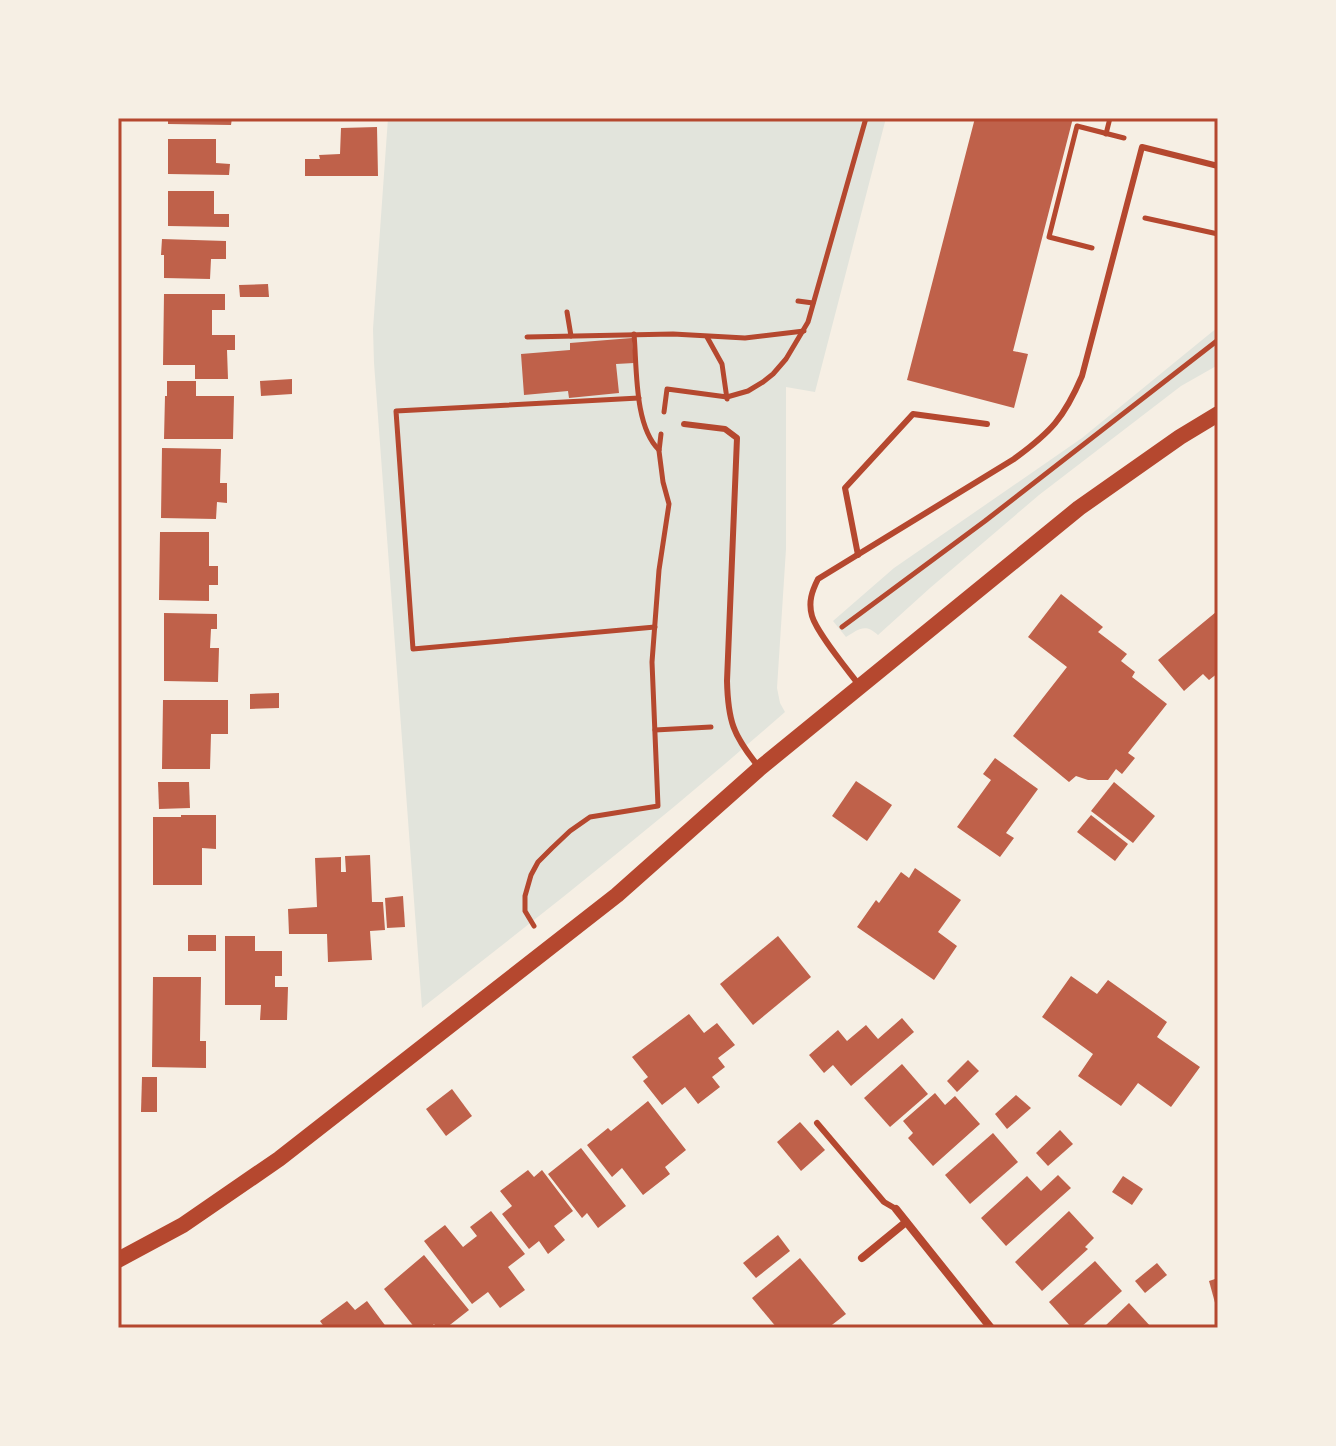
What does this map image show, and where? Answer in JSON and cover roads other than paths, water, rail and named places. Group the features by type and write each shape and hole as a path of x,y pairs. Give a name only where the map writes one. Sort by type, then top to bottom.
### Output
{"main road":[{"path":"118,1260 183,1225 279,1159 563,939 760,768 1079,508 1167,445 1218,414"}],"street":[{"path":"896,1209 991,1328"},
{"path":"862,1258 906,1222"}],"lane":[{"path":"860,687 812,617 810,601 818,579 1014,459 1041,439 1071,404 1082,376 1142,147 1218,166"},
{"path":"858,555 845,488 913,414 987,424"},
{"path":"684,424 725,429 737,438 727,709 742,745 760,768"},
{"path":"817,1123 884,1202 896,1209"}]}
